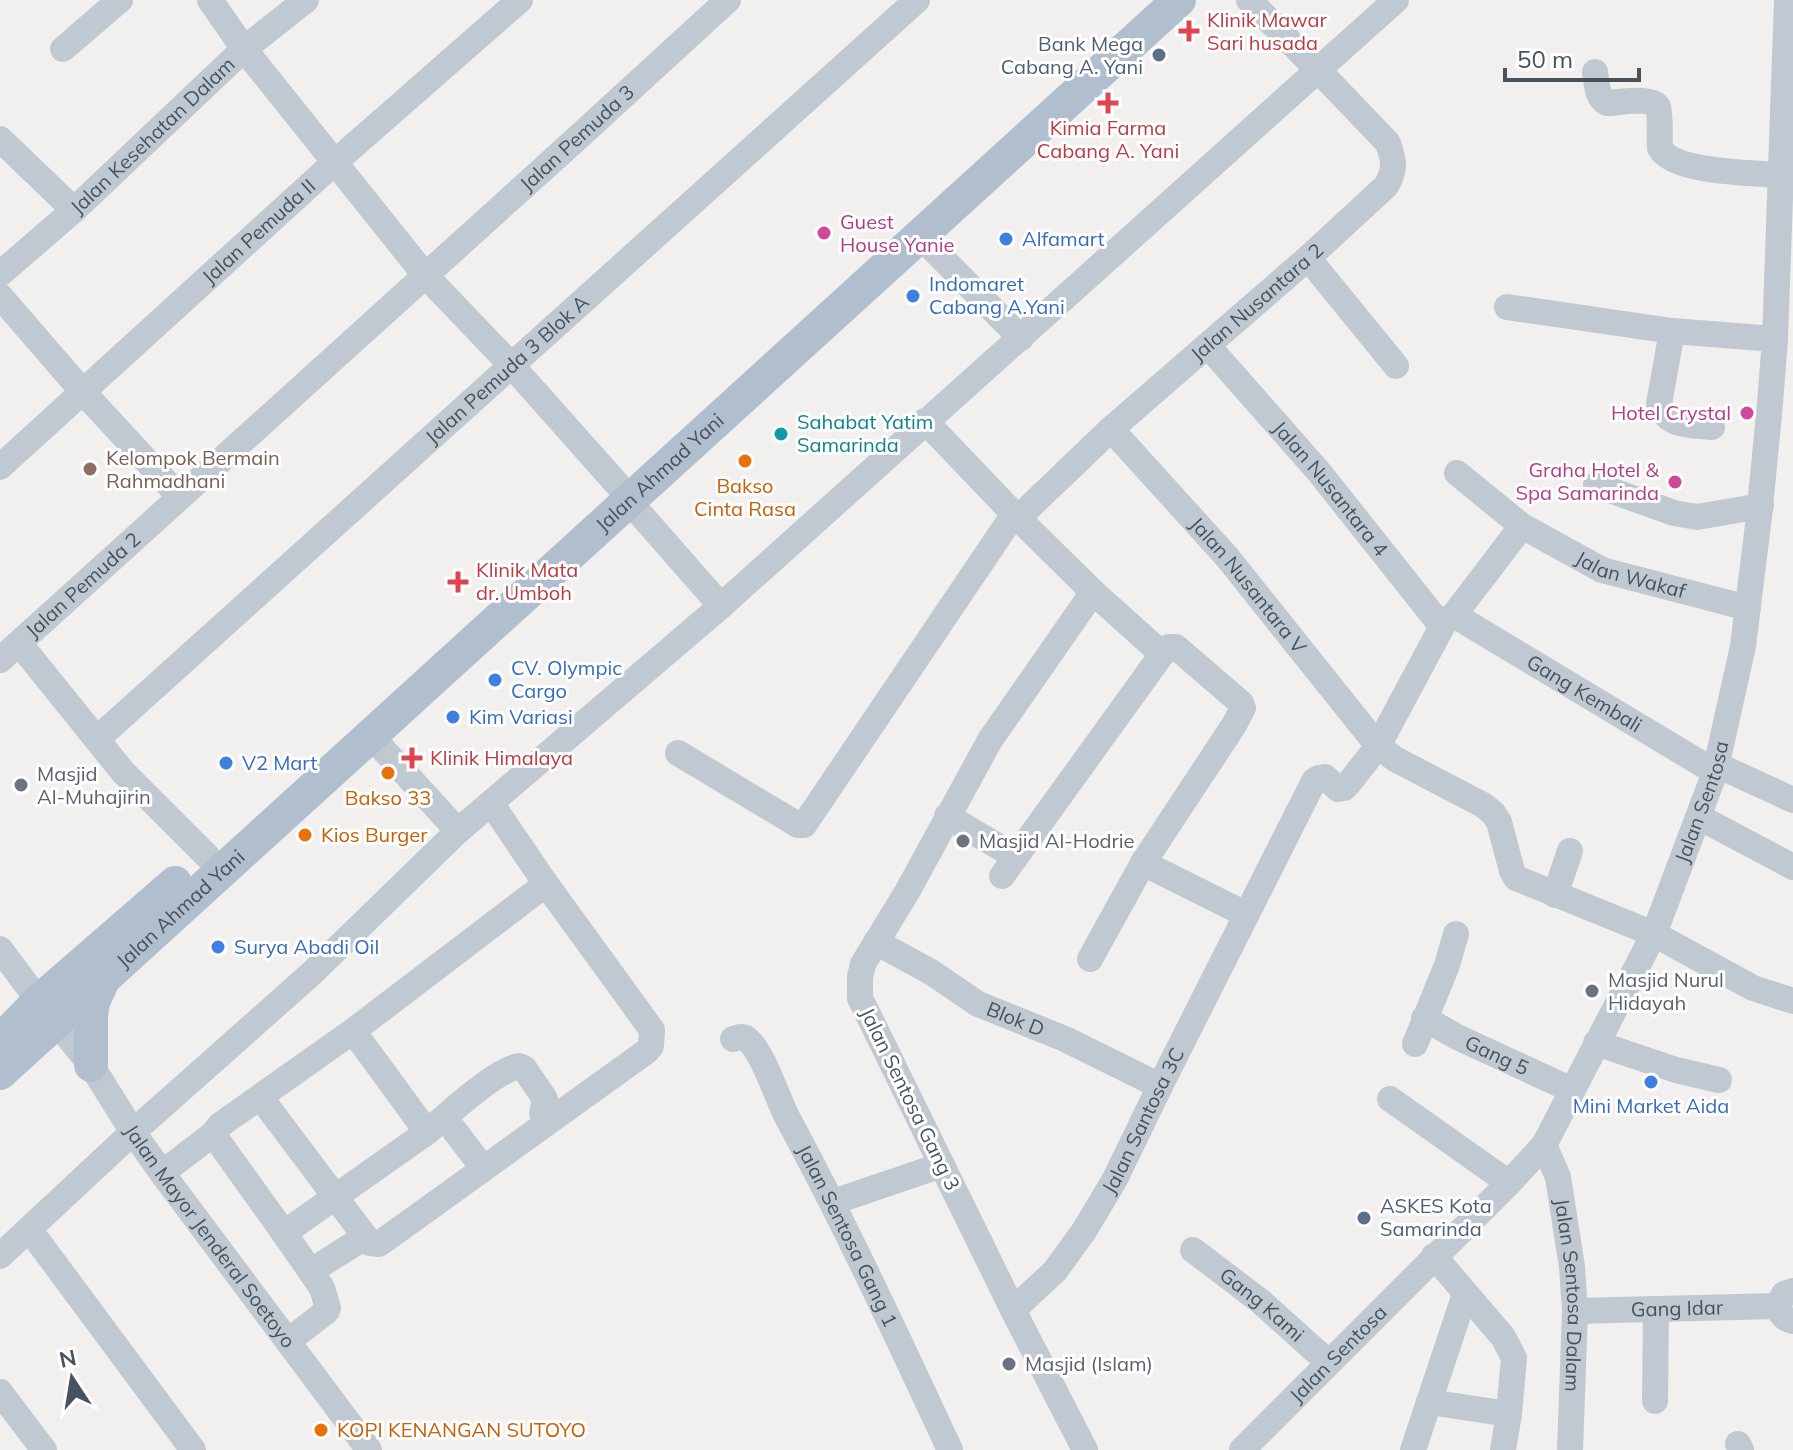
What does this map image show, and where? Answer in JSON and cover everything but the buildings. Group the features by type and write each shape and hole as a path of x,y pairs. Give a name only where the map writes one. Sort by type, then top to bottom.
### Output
{"main road":[{"name":"Jalan Ahmad Yani","path":"0,1041 104,979 371,736 820,295 1146,0"},
{"name":"Jalan Ahmad Yani","path":"0,1073 48,1011 207,856 919,235 1179,0"},
{"path":"91,1065 93,1002 104,979"}],"street":[{"path":"63,49 120,0"},
{"path":"210,0 244,49 425,275 512,366 721,606"},
{"name":"Jalan Kesehatan Dalam","path":"0,274 74,210 244,49 306,0"},
{"name":"Jalan Pemuda II","path":"0,467 334,163 520,0"},
{"name":"Jalan Pemuda 3","path":"180,497 728,0"},
{"name":"Jalan Pemuda 3 Blok A","path":"97,739 917,0"},
{"path":"1249,0 1318,70"},
{"path":"0,1256 133,1132 312,973 458,831 721,606 1396,0"},
{"name":"Jalan Sentosa","path":"1242,1450 1544,1145 1654,934 1699,817 1716,769 1743,646 1761,506 1775,339 1787,0"},
{"name":"Jalan Nusantara 2","path":"678,753 798,825 804,825 1016,516 1386,186 1394,173 1388,143 1318,70"},
{"path":"1595,72 1601,100 1607,103 1653,102 1658,108 1660,148 1671,160 1700,168 1781,175"},
{"path":"0,139 74,210"},
{"path":"919,235 1021,338"},
{"path":"1308,258 1396,366"},
{"path":"0,296 180,497"},
{"path":"1507,307 1672,331 1775,339"},
{"path":"1672,331 1659,404 1662,412 1679,424 1712,427"},
{"name":"Jalan Nusantara 4","path":"1208,346 1319,472 1435,618 1440,621 1450,618"},
{"path":"925,421 1093,592 1162,654"},
{"name":"Jalan Nusantara V","path":"1111,429 1227,557 1378,746 1395,759 1493,813 1499,822 1516,878 1654,934 1753,988 1793,1001"},
{"name":"Jalan Wakaf","path":"1457,473 1522,526 1602,570 1748,608"},
{"path":"1596,485 1674,513 1697,517 1761,506"},
{"name":"Jalan Pemuda 2","path":"180,497 9,651 207,856"},
{"path":"1378,746 1450,618 1522,526"},
{"name":"Jalan Sentosa Gang 3","path":"1085,1450 860,998 860,977 863,964 907,892 990,740 1093,592"},
{"name":"Gang Kembali","path":"1450,618 1716,769 1793,800"},
{"path":"947,816 1009,866 1169,647 1176,647 1241,703 1243,708 1234,725 1143,863 1090,959"},
{"path":"371,736 458,831"},
{"name":"Jalan Santosa 3C","path":"1013,1310 1055,1271 1084,1231 1115,1179 1314,781 1325,777 1338,789 1344,788 1378,746"},
{"path":"261,1098 365,1237 370,1243 379,1244 651,1046 652,1030 491,803"},
{"path":"1699,817 1793,867"},
{"path":"1555,895 1570,851"},
{"path":"1143,863 1245,914"},
{"path":"162,1173 213,1134 220,1125 353,1031 546,884"},
{"path":"1415,1044 1456,934"},
{"name":"Blok D","path":"876,942 931,972 978,1004 1065,1039 1160,1086"},
{"name":"Jalan Mayor Jenderal Soetoyo","path":"0,949 91,1065 162,1173 369,1450"},
{"name":"Gang 5","path":"1424,1018 1457,1037 1572,1090"},
{"path":"353,1031 436,1125 483,1168"},
{"name":"Jalan Sentosa Gang 1","path":"733,1039 740,1037 749,1040 758,1053 784,1110 833,1202 950,1450"},
{"path":"1596,1043 1676,1070 1719,1080"},
{"path":"284,1233 436,1125 507,1070 519,1066 524,1068 545,1099 542,1115 547,1123"},
{"path":"1390,1099 1509,1183"},
{"path":"213,1134 322,1288 327,1311 288,1341"},
{"name":"Jalan Sentosa Dalam","path":"1544,1145 1558,1177 1572,1267 1575,1311 1570,1450"},
{"path":"833,1202 942,1165"},
{"path":"29,1229 193,1450"},
{"path":"311,1271 365,1237"},
{"name":"Gang Kami","path":"1193,1250 1260,1301 1328,1362"},
{"path":"1434,1256 1503,1337 1514,1358 1503,1450"},
{"path":"1413,1450 1465,1294"},
{"name":"Gang Idar","path":"1575,1311 1788,1306"},
{"path":"1655,1401 1656,1309"},
{"path":"0,1392 44,1450"},
{"path":"1429,1402 1509,1414"}],"place":[{"name":"Klinik Mawar Sari husada","path":"1189,31"},
{"name":"Bank Mega Cabang A. Yani","path":"1159,55"},
{"name":"Kimia Farma Cabang A. Yani","path":"1108,103"},
{"name":"Guest House Yanie","path":"824,233"},
{"name":"Alfamart","path":"1006,239"},
{"name":"Indomaret Cabang A.Yani","path":"913,296"},
{"name":"Hotel Crystal","path":"1747,413"},
{"name":"Sahabat Yatim Samarinda","path":"781,434"},
{"name":"Bakso Cinta Rasa","path":"745,461"},
{"name":"Kelompok Bermain Rahmadhani","path":"90,469"},
{"name":"Graha Hotel & Spa Samarinda","path":"1675,482"},
{"name":"Klinik Mata dr. Umboh","path":"458,582"},
{"name":"CV. Olympic Cargo","path":"495,680"},
{"name":"Kim Variasi","path":"453,717"},
{"name":"Klinik Himalaya","path":"412,758"},
{"name":"V2 Mart","path":"226,763"},
{"name":"Bakso 33","path":"388,773"},
{"name":"Masjid Al-Muhajirin","path":"21,785"},
{"name":"Kios Burger","path":"305,835"},
{"name":"Masjid Al-Hodrie","path":"963,841"},
{"name":"Surya Abadi Oil","path":"218,947"},
{"name":"Masjid Nurul Hidayah","path":"1592,991"},
{"name":"Mini Market Aida","path":"1651,1082"},
{"name":"ASKES Kota Samarinda","path":"1364,1218"},
{"name":"Masjid (Islam)","path":"1009,1364"},
{"name":"KOPI KENANGAN SUTOYO","path":"321,1430"}]}
